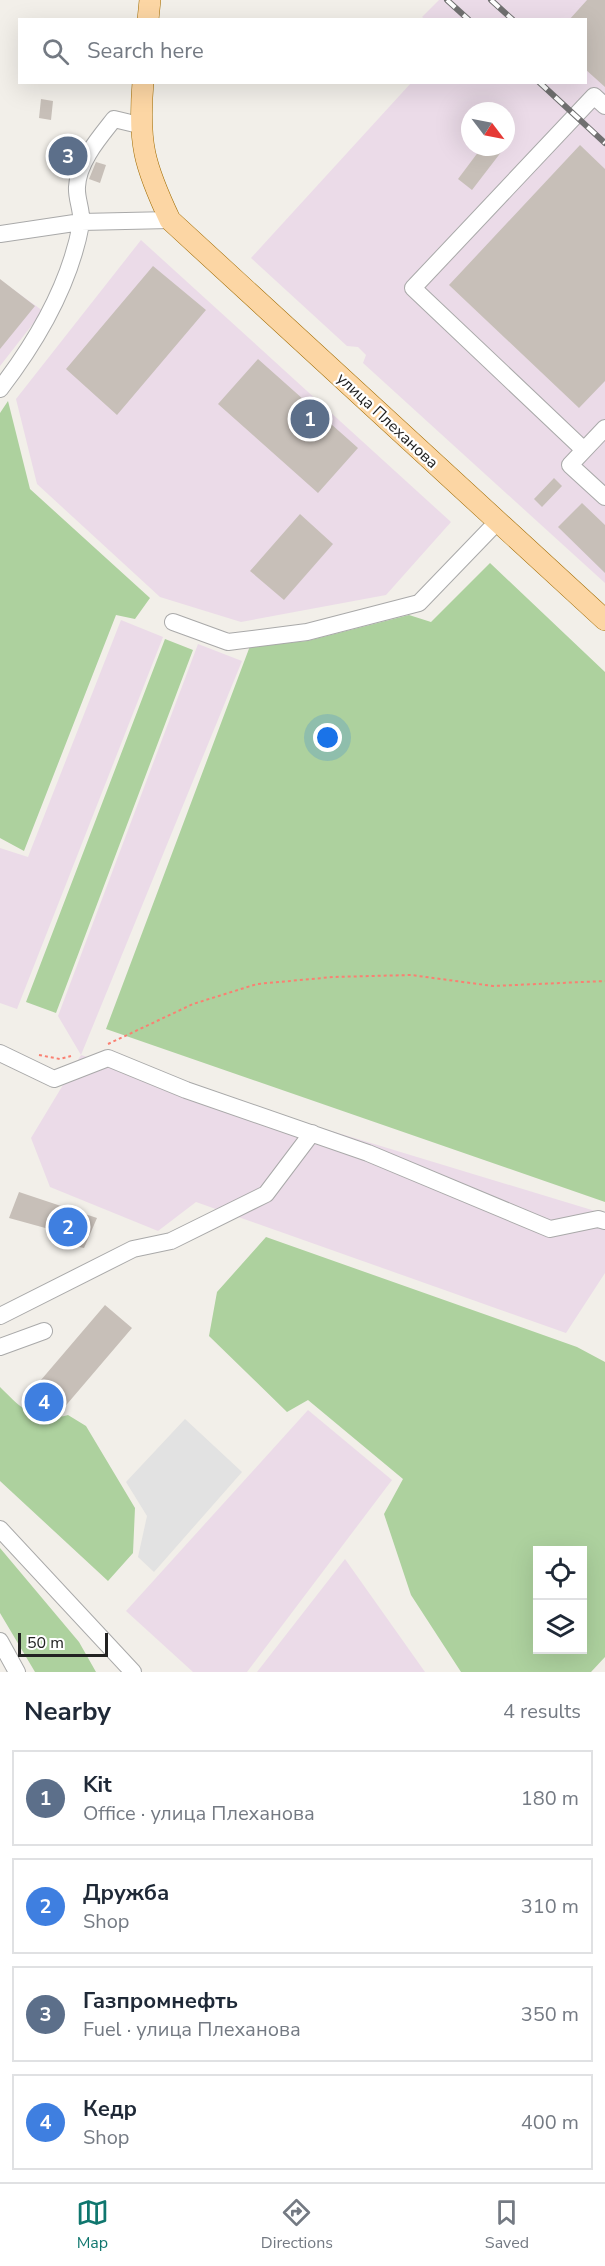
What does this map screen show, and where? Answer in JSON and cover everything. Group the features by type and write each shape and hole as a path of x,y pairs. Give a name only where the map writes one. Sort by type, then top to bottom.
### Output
{"main road":[{"path":"148,18 150,0"},
{"name":"улица Плеханова","path":"143,84 139,124 145,158 170,219 605,620"}],"street":[{"path":"584,450 413,288 594,96 605,106"},
{"path":"0,389 32,343 61,290 81,222 76,186 88,154 114,119 139,124"},
{"path":"0,234 81,222 170,219"},
{"path":"605,428 570,465 605,497"},
{"path":"173,622 228,642 307,632 419,603 498,521"},
{"path":"0,1053 54,1079 108,1058 186,1090 368,1153 550,1229 598,1219 605,1221"},
{"path":"0,1316 133,1249 171,1241 266,1194 312,1133"},
{"path":"0,1347 44,1332"},
{"path":"0,1529 133,1672"},
{"path":"0,1641 17,1672"}],"path":[{"path":"104,1046 193,1004 257,984 333,977 411,975 493,986 605,981"},
{"path":"31,1054 60,1059 71,1056"}],"shaded area":[{"path":"439,0 605,0 605,583 363,363 366,355 358,347 347,346 251,258 410,84 587,84 587,18 422,17"},
{"path":"141,240 451,522 386,595 241,622 160,597 37,484 16,399"},
{"path":"0,280 43,311 0,366"},
{"path":"121,620 163,637 17,1009 0,1003 0,848 28,857"},
{"path":"198,644 242,661 81,1055 58,1016"},
{"path":"81,1055 605,1214 605,1273 566,1333 196,1202 158,1231 50,1187 31,1138"},
{"path":"308,1410 392,1480 247,1672 193,1672 126,1611"},
{"path":"185,1419 242,1472 154,1572 138,1557 147,1516 126,1482"},
{"path":"345,1559 425,1672 257,1672"}],"green space":[{"path":"8,401 30,489 150,598 135,619 116,615 24,851 0,838 0,413"},
{"path":"490,563 605,672 605,1202 106,1029 250,646 307,641 409,615 431,622"},
{"path":"165,639 193,650 56,1013 26,1002"},
{"path":"266,1237 577,1347 605,1362 605,1657 591,1672 461,1672 411,1595 384,1514 403,1479 308,1400 287,1412 209,1336 217,1292"},
{"path":"0,1387 30,1413 47,1418 68,1415 86,1426 135,1508 133,1553 108,1581 0,1481"},
{"path":"0,1548 79,1642 96,1672 35,1672 0,1613"}],"building":[{"path":"587,0 605,0 605,87 587,71 587,18 571,18"},
{"path":"41,99 53,101 51,120 39,118"},
{"path":"580,145 605,169 605,381 579,408 449,285"},
{"path":"53,148 75,156 69,172 47,165"},
{"path":"475,156 498,156 472,190 458,179"},
{"path":"96,162 106,165 100,183 89,179"},
{"path":"153,266 206,310 117,415 66,369"},
{"path":"0,279 35,306 0,349"},
{"path":"258,359 358,448 318,493 218,404"},
{"path":"554,478 562,486 542,507 534,499"},
{"path":"582,503 605,525 605,573 558,527"},
{"path":"300,514 333,544 284,600 250,571"},
{"path":"19,1192 97,1218 84,1248 52,1241 47,1235 49,1229 9,1218"},
{"path":"105,1305 132,1328 62,1410 57,1409 51,1416 31,1400 35,1387"}],"railway":[{"path":"447,0 467,18"},
{"path":"491,0 511,18"},
{"path":"541,84 605,143"}],"place":[{"name":"Газпромнефть","path":"68,156"},
{"name":"Kit","path":"310,419"},
{"name":"Дружба","path":"68,1227"},
{"name":"Кедр","path":"44,1402"}]}
